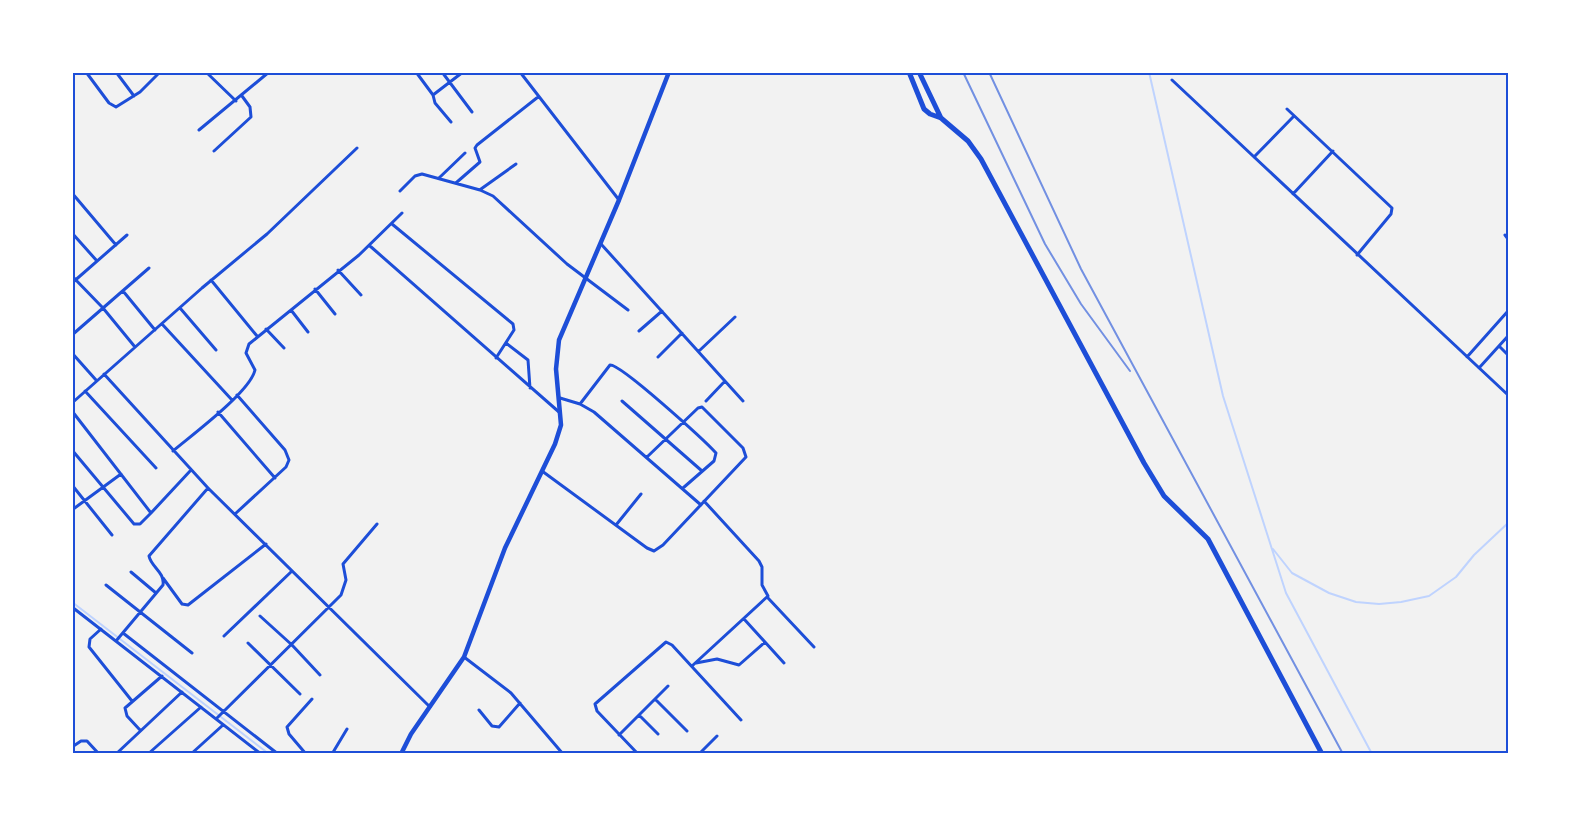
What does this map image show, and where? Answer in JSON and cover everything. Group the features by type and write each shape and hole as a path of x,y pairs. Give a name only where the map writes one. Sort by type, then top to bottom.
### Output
{"main road":[{"path":"908,72 924,109 930,114 941,118 971,145 981,159 1144,462 1164,496 1208,539 1322,754"},
{"path":"919,72 941,118"}],"street":[{"path":"86,72 113,106 119,106 134,96 160,72"},
{"path":"116,72 134,96"},
{"path":"206,72 236,101"},
{"path":"199,130 269,72"},
{"path":"416,72 434,95 434,103 451,122"},
{"path":"442,72 472,112"},
{"path":"434,95 463,72"},
{"path":"520,72 619,200"},
{"path":"402,754 411,734 464,657 506,548 559,435 562,414 556,362 559,340 601,244 669,72"},
{"path":"1172,80 1508,394"},
{"path":"214,151 251,117 250,107 242,96"},
{"path":"457,182 480,162 475,148 477,144 538,97"},
{"path":"1286,109 1392,208 1391,214 1357,254"},
{"path":"1254,157 1294,116"},
{"path":"72,403 211,280 267,234 357,148"},
{"path":"1293,194 1332,151"},
{"path":"439,178 465,153"},
{"path":"480,190 516,164"},
{"path":"400,192 420,174 457,182 480,190 500,201 554,253 628,310"},
{"path":"72,192 116,244"},
{"path":"173,451 232,400 254,374 255,366 245,349 266,329 370,246 402,213"},
{"path":"392,224 512,322 514,330 496,358"},
{"path":"72,233 97,261"},
{"path":"1505,235 1508,238"},
{"path":"74,281 127,236"},
{"path":"601,244 743,401"},
{"path":"370,246 530,388 562,414"},
{"path":"72,335 149,268"},
{"path":"338,270 361,295"},
{"path":"72,276 74,281 103,308 135,346"},
{"path":"211,280 258,336"},
{"path":"315,289 335,314"},
{"path":"123,292 155,330"},
{"path":"180,308 216,350"},
{"path":"291,310 308,332"},
{"path":"640,331 662,311"},
{"path":"1467,357 1508,311"},
{"path":"699,351 735,317"},
{"path":"162,324 232,400"},
{"path":"266,329 284,348"},
{"path":"658,357 682,333"},
{"path":"1479,368 1508,336"},
{"path":"506,343 528,360 530,388"},
{"path":"1500,347 1508,355"},
{"path":"72,353 96,380"},
{"path":"580,404 608,368 614,365 683,422 716,453 716,458 683,488"},
{"path":"104,374 208,488 430,707"},
{"path":"706,401 725,381"},
{"path":"85,391 156,468"},
{"path":"235,514 286,467 288,455 237,395"},
{"path":"560,398 580,404 594,412 703,503 761,564 761,584 768,598 814,647"},
{"path":"622,402 702,471"},
{"path":"542,471 647,548 656,551 745,460 746,454 743,448 702,407 683,422 647,457"},
{"path":"72,411 151,513"},
{"path":"218,412 275,478"},
{"path":"72,450 134,524 140,524 191,470"},
{"path":"72,510 121,474"},
{"path":"72,485 112,535"},
{"path":"208,488 149,556 182,604 188,605 266,544"},
{"path":"616,525 641,494"},
{"path":"220,715 341,595 345,586 343,564 377,524"},
{"path":"224,636 292,571"},
{"path":"131,572 156,593"},
{"path":"117,640 162,585 163,578"},
{"path":"106,585 192,653"},
{"path":"693,665 768,598"},
{"path":"72,607 201,707 220,715 223,724 261,754"},
{"path":"260,616 292,645 320,675"},
{"path":"744,619 784,663"},
{"path":"101,629 90,639 89,647 132,701"},
{"path":"122,634 220,715 278,754"},
{"path":"638,754 597,711 595,704 664,642 672,645 693,665 742,720"},
{"path":"693,665 716,659 739,665 764,642"},
{"path":"248,644 300,694"},
{"path":"464,657 510,692 563,754"},
{"path":"140,730 125,712 132,701 162,676"},
{"path":"619,735 668,686"},
{"path":"116,754 182,692"},
{"path":"306,754 289,734 287,727 312,699"},
{"path":"655,699 687,731"},
{"path":"480,710 492,726 500,727 520,703"},
{"path":"148,754 201,707"},
{"path":"640,715 658,734"},
{"path":"191,754 223,724"},
{"path":"332,754 347,729"},
{"path":"698,754 717,736"},
{"path":"72,747 82,741 87,741 98,754"}],"waterway":[{"path":"1149,72 1223,396 1286,593 1372,754"},
{"path":"1273,549 1292,573 1329,593 1356,602 1379,604 1401,602 1429,596 1456,577 1474,555 1508,523"},
{"path":"72,602 269,754"}],"railway":[{"path":"963,72 1045,244 1081,304 1130,371"},
{"path":"989,72 1081,269 1343,754"}]}
